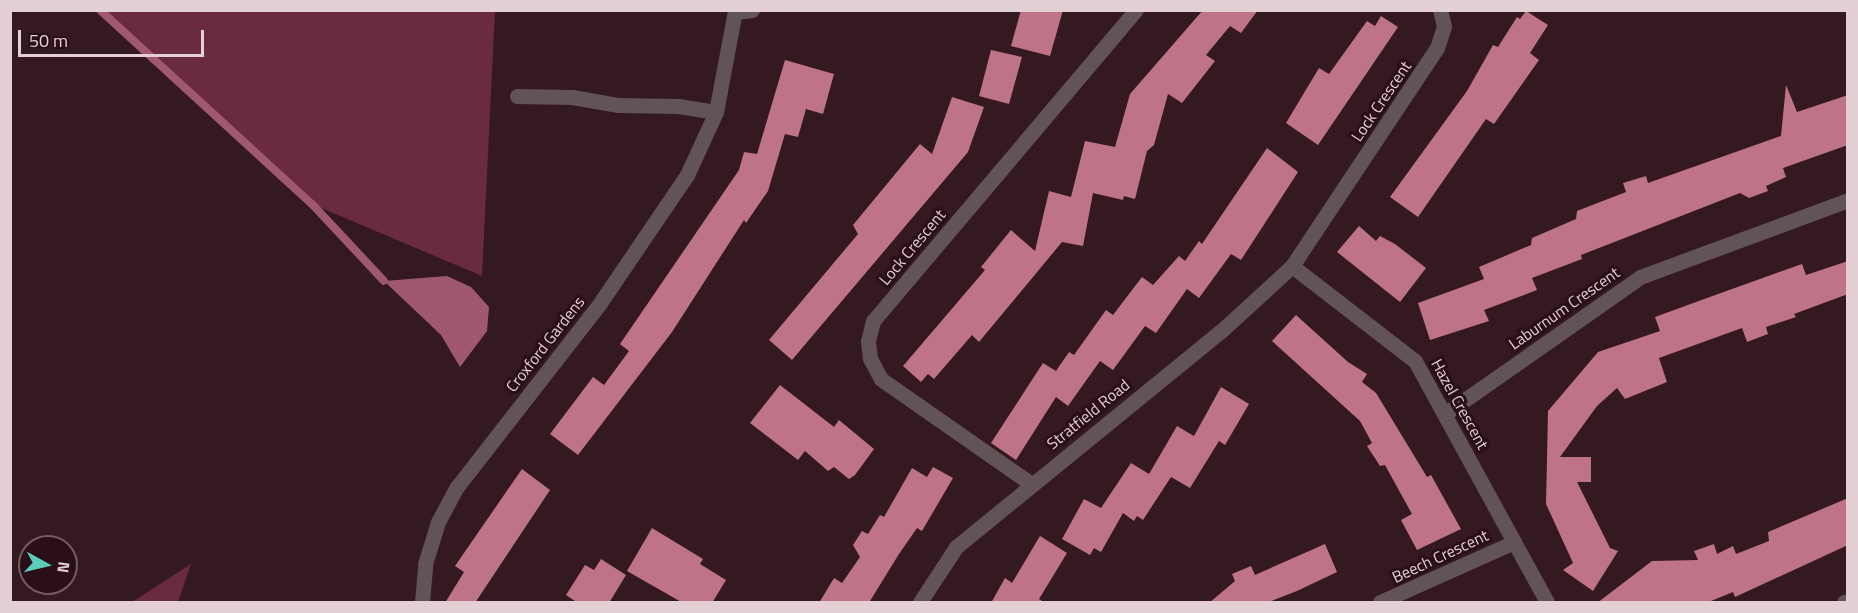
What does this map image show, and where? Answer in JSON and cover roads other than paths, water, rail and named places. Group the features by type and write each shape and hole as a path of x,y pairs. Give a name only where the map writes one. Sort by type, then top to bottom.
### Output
{"street":[{"name":"Croxford Gardens","path":"422,603 425,564 438,522 457,487 600,303 687,175 716,112 736,11 752,10"},
{"name":"Lock Crescent","path":"1030,483 881,379 870,358 868,341 873,321 1136,10"},
{"name":"Lock Crescent","path":"1292,266 1437,48 1444,26 1440,10"},
{"path":"517,96 572,97 618,105 678,106 716,112"},
{"name":"Laburnum Crescent","path":"1446,413 1640,277 1848,200"},
{"name":"Stratfield Road","path":"920,603 956,547 1030,483 1220,332 1292,266"},
{"name":"Hazel Crescent","path":"1292,266 1398,344 1415,361 1446,413 1547,603"},
{"name":"Beech Crescent","path":"1380,603 1514,542"}],"waterway":[{"path":"100,10 312,204 384,281"}]}
